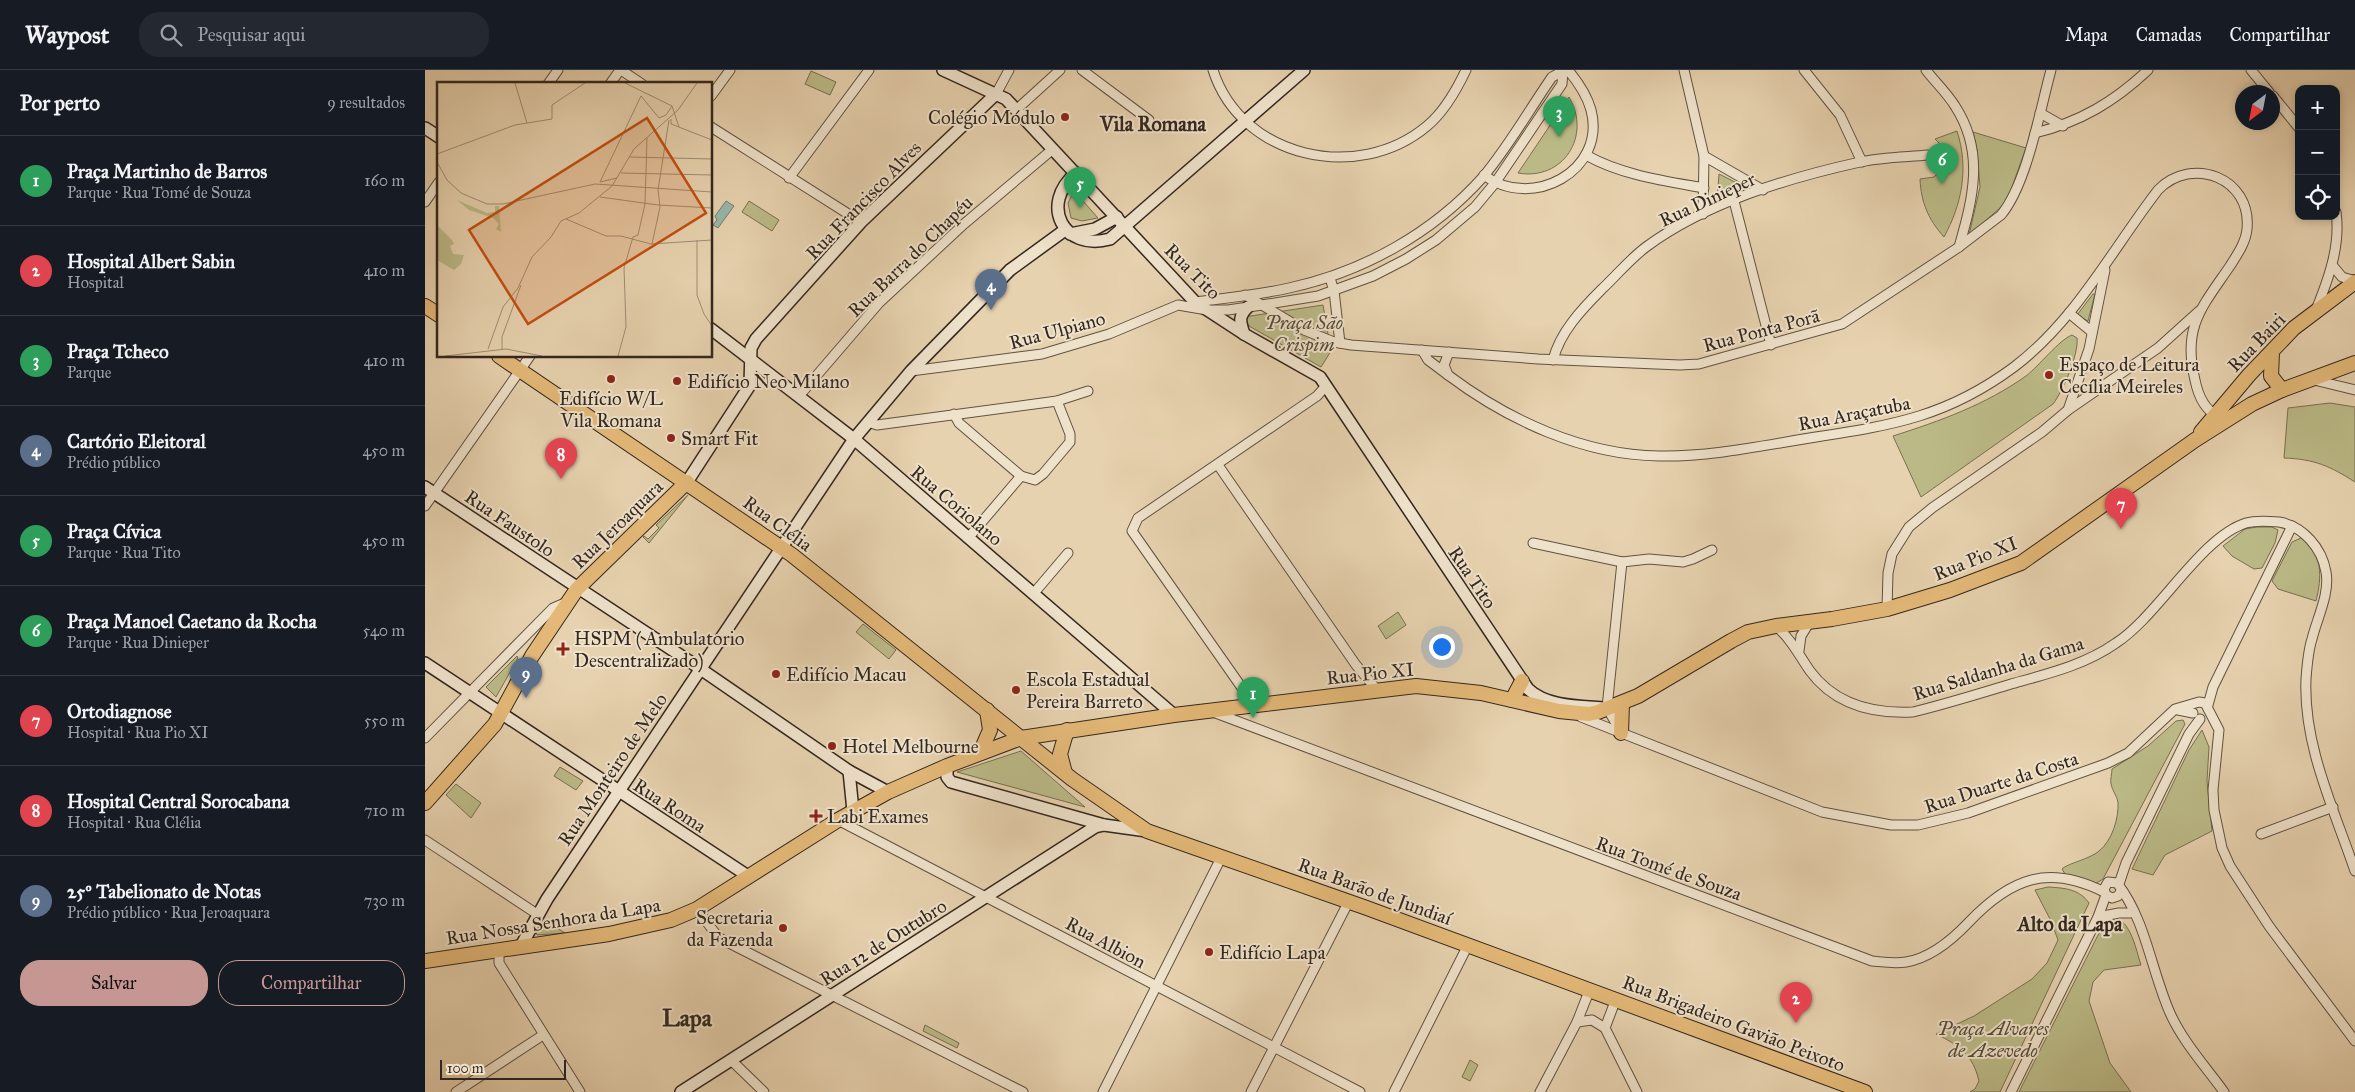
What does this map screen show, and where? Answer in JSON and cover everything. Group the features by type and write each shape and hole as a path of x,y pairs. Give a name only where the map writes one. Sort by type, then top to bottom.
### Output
{"main road":[{"name":"Rua Bairi","path":"2195,440 2219,410 2294,328 2355,281"},
{"path":"425,306 437,314"},
{"path":"2271,353 2271,376 2282,390"},
{"name":"Rua Clélia","path":"502,358 782,547 1065,773"},
{"name":"Rua Pio XI","path":"1254,705 1373,690 1429,686 1512,700 1567,712 1589,714 1622,704 1653,688 1739,636 1776,626 1809,623 1887,609 1950,590 2021,563 2195,440 2252,404 2282,390 2355,363"},
{"name":"Rua Jeroaquara","path":"425,803 493,726 532,656 577,589 687,482"},
{"path":"1512,700 1522,681"},
{"path":"1621,733 1622,704"},
{"path":"1021,738 1254,705"},
{"path":"980,753 990,730 987,710"},
{"path":"1065,773 1059,754 1067,730"},
{"name":"Rua Nossa Senhora da Lapa","path":"425,961 644,928 671,920 697,909 838,820 888,792 947,766 1021,738"},
{"name":"Rua Barão de Jundiaí","path":"1065,773 1147,831 1349,901 1590,989"},
{"name":"Rua Brigadeiro Gavião Peixoto","path":"1590,989 1865,1092"}],"street":[{"path":"549,82 558,70"},
{"path":"611,82 620,70 640,82"},
{"path":"713,93 730,70"},
{"path":"789,178 869,70"},
{"name":"Rua Tito","path":"943,70 1006,99 1195,302 1244,334 1319,377 1522,681"},
{"name":"Rua Francisco Alves","path":"752,359 751,348 757,339 861,222 995,94 1009,70"},
{"path":"1016,110 1059,70"},
{"path":"1082,70 1149,120"},
{"path":"1213,70 1217,82 1230,105 1244,122 1269,140 1301,152 1345,158 1376,152 1401,143 1427,126 1443,109 1466,70"},
{"path":"1076,173 1065,185 1059,201 1058,210 1067,232 1078,238 1100,242 1110,239 1305,70"},
{"path":"1195,302 1287,289 1330,278 1368,262 1427,228 1453,207 1484,175 1552,77 1563,70"},
{"path":"1207,310 1248,307 1318,296 1373,276 1406,260 1436,240 1464,218 1495,183 1562,84 1563,70"},
{"path":"1484,175 1495,183 1515,188 1543,188 1558,182 1572,172 1586,155 1592,130 1592,111 1580,84 1568,70"},
{"path":"1684,70 1704,156 1703,214"},
{"path":"1804,70 1840,115 1862,162"},
{"path":"1926,70 1955,106 1967,129 1975,160 1973,196 1959,247"},
{"name":"Rua Ponta Porã","path":"1340,343 1553,360 1680,365 1699,364 1842,324 1959,247 1993,222 2008,207 2016,190 2035,133 2051,70"},
{"path":"2035,133 2063,126 2105,105 2148,70"},
{"path":"2251,70 2263,85"},
{"path":"2280,105 2295,123"},
{"path":"2040,113 2063,126"},
{"path":"425,128 437,137"},
{"path":"713,128 861,222"},
{"name":"Rua Barra do Chapéu","path":"799,396 879,303 964,224 1053,149"},
{"path":"1586,155 1613,168 1704,188"},
{"name":"Rua Dinieper","path":"1553,360 1557,344 1562,336 1592,300 1615,277 1645,248 1703,214 1763,190 1862,162 1929,155"},
{"path":"1704,156 1763,190"},
{"name":"Rua Araçatuba","path":"1422,350 1428,360 1493,406 1556,435 1634,454 1656,456 1697,454 1881,427 1926,415 1961,400 2015,366 2069,313 2105,268 2158,190 2172,178 2183,174 2207,173 2221,178 2242,200 2247,220 2246,236 2241,249 2199,310"},
{"path":"425,202 437,185"},
{"path":"1734,201 1771,345"},
{"path":"1453,207 1464,218"},
{"path":"1067,232 1095,229 1117,217"},
{"path":"2315,310 2332,266 2337,232 2336,220"},
{"path":"1427,228 1436,240"},
{"name":"Rua Monteiro de Melo","path":"521,946 537,914 617,792 854,439 911,371 1010,270 1067,232"},
{"path":"1398,246 1406,260"},
{"path":"1368,262 1373,276"},
{"path":"2332,266 2342,277 2355,281"},
{"path":"2068,410 2089,349 2105,268"},
{"path":"1245,295 1304,330 1340,343 1334,291 1330,278"},
{"path":"1173,308 1179,299 1181,287"},
{"name":"Rua Ulpiano","path":"911,371 1042,354 1109,334 1181,305 1207,310"},
{"path":"1244,334 1240,318 1242,312 1248,307"},
{"path":"2199,310 2190,345 2190,358 2198,393 2217,407 2229,420"},
{"path":"1887,609 1888,572 1892,554 1909,527 2041,432 2068,410 2158,348 2199,310"},
{"path":"2069,313 2092,332"},
{"name":"Rua Coriolano","path":"713,330 854,439 1174,715"},
{"path":"1448,375 1444,365 1449,352"},
{"path":"425,506 429,490 528,358"},
{"name":"Rua Jeroaquara","path":"687,482 750,385 752,359"},
{"path":"2311,379 2355,390"},
{"path":"1254,705 1132,531 1138,518 1327,390"},
{"path":"868,422 877,426 1057,401 1089,391"},
{"path":"954,414 959,423 1021,476 1031,480 1039,478 1070,442 1070,434 1057,401"},
{"path":"1218,465 1357,665 1356,669 1373,690"},
{"path":"969,537 1021,476"},
{"name":"Rua Faustolo","path":"429,490 700,668 849,771 888,792"},
{"name":"Rua Saldanha da Gama","path":"1776,626 1799,651 1818,680 1833,692 1863,709 1894,713 1935,706 2072,666 2099,654 2117,643 2137,626 2216,541 2234,529 2255,521 2276,522 2292,526 2310,539 2320,555 2326,573 2325,593 2311,641 2306,693 2309,729 2317,762 2355,871"},
{"path":"2011,1092 2112,892 2292,526"},
{"path":"1533,543 1622,562 1649,559 1683,562 1693,560 1712,550"},
{"path":"1034,593 1069,553"},
{"path":"1621,733 1607,708 1622,562"},
{"path":"425,738 553,608 569,601"},
{"path":"1799,651 1801,636 1809,623"},
{"name":"Rua Roma","path":"425,663 617,792 747,876"},
{"name":"Rua Pio XI","path":"1522,681 1533,694 1543,699 1607,708"},
{"name":"Rua Duarte da Costa","path":"1567,712 1822,812 1865,822 1918,825 1968,813 2108,763 2128,753 2175,709 2201,711"},
{"name":"Rua Tomé de Souza","path":"1209,710 1872,960 1906,962 1935,950 1960,933 1999,895 2021,882 2045,876 2112,892"},
{"path":"2201,711 2219,730 2213,790 2214,810 2223,848 2230,866 2269,926 2355,1041"},
{"path":"947,766 947,778 951,782 1105,825 1147,831"},
{"path":"849,771 853,811"},
{"path":"2261,834 2333,808"},
{"name":"Rua Albion","path":"838,820 1360,1092"},
{"name":"Rua 12 de Outubro","path":"681,1092 1095,827 1105,825"},
{"path":"425,840 537,914"},
{"path":"1103,1092 1222,856"},
{"path":"2112,892 2135,909 2133,915 2171,1015 2188,1044 2224,1092"},
{"path":"1251,1092 1349,901"},
{"path":"697,909 718,937 830,996 845,1001 1023,1092"},
{"path":"2098,917 2119,912 2133,915"},
{"path":"1394,1092 1469,945"},
{"path":"499,949 499,963 580,1092"},
{"path":"1540,1092 1577,1022 1590,989"},
{"path":"1605,1028 1616,998"},
{"path":"1577,1022 1592,1020 1605,1028 1637,1092"},
{"path":"456,1092 543,1035"},
{"path":"731,1060 764,1092"}],"green space":[{"path":"811,71 836,82 830,95 805,84"},
{"path":"1569,97 1575,112 1577,126 1575,140 1569,153 1560,163 1548,170 1534,174 1518,173"},
{"path":"1957,131 1963,159 1962,186 1955,212 1944,237 1926,210 1920,179 1934,177 1945,166 1945,149 1935,139"},
{"path":"1973,132 2026,148 2008,198 2000,208 1969,235 1980,187 1977,150"},
{"path":"1719,174 1745,187 1747,189 1717,202"},
{"path":"1073,193 1076,193 1098,218 1082,221 1071,218 1068,203"},
{"path":"749,201 779,220 772,231 742,212"},
{"path":"2093,294 2095,294 2088,321 2077,315"},
{"name":"Praça São Crispim","path":"1323,305 1331,351 1321,367 1249,326 1244,317"},
{"path":"2072,335 2077,338 2073,362 2066,382 2053,404 1921,497 1893,436 1945,418 1995,396 2026,376 2061,342"},
{"path":"2330,403 2355,407 2355,482 2321,464 2284,458 2288,408"},
{"path":"688,495 649,543 643,537 648,539 659,528 656,525"},
{"path":"2272,527 2278,530 2275,543 2262,568 2254,569 2232,556 2223,546 2245,529"},
{"path":"2301,538 2313,551 2319,566 2320,575 2316,601 2278,589 2272,581 2292,542"},
{"path":"1398,612 1406,625 1386,639 1378,626"},
{"path":"863,624 896,650 889,659 856,632"},
{"path":"517,656 518,658 496,697 486,687"},
{"path":"2183,720 2185,724 2103,879 2095,884 2065,874 2062,869 2095,854 2104,847 2111,835 2116,822 2118,808 2118,802 2111,784 2112,769 2148,746 2176,721"},
{"path":"2202,730 2209,747 2207,781 2212,831 2165,855 2153,875 2132,869 2189,750"},
{"path":"1021,751 1085,807 957,772"},
{"path":"560,767 583,781 576,790 554,776"},
{"path":"456,784 481,803 471,818 446,795"},
{"name":"Praça Alvares de Azevedo","path":"2048,887 2076,892 2089,903 2000,1092 1970,1092 1975,1089 1979,1081 1973,1064 1964,1052 1952,1042 1936,1034 1974,1016 2032,979 2047,963 2058,940 2051,921 2035,890"},
{"path":"2113,917 2119,919 2124,924 2132,936 2141,965 2104,970 2093,982 2089,1001 2110,1063 2131,1092 2019,1092 2097,937 2107,921"},
{"path":"544,920 565,933 537,935 536,932"},
{"path":"925,1025 959,1043 957,1048 923,1031"},
{"path":"1470,1060 1478,1065 1470,1081 1462,1077"}],"shaded area":[{"path":"726,201 734,206 718,228 713,225 717,220 715,216"}],"place":[{"name":"Colégio Módulo","path":"1065,117"},
{"name":"Praça Tcheco","path":"1559,137"},
{"name":"Praça Manoel Caetano da Rocha","path":"1942,184"},
{"name":"Praça Cívica","path":"1080,208"},
{"name":"Cartório Eleitoral","path":"991,310"},
{"name":"Espaço de Leitura Cecília Meireles","path":"2049,375"},
{"name":"Edifício W/L Vila Romana","path":"611,379"},
{"name":"Edifício Neo Milano","path":"677,381"},
{"name":"Smart Fit","path":"671,438"},
{"name":"Hospital Central Sorocabana","path":"561,479"},
{"name":"Ortodiagnose","path":"2121,529"},
{"name":"HSPM ( Ambulatorio Descentralizado)","path":"563,649"},
{"name":"Edifício Macau","path":"776,674"},
{"name":"Escola Estadual Pereira Barreto","path":"1016,690"},
{"name":"25º Tabelionato de Notas","path":"526,698"},
{"name":"Praça Martinho de Barros","path":"1253,718"},
{"name":"Hotel Melbourne","path":"832,746"},
{"name":"Labi Exames","path":"816,816"},
{"name":"Secretaria da Fazenda","path":"783,928"},
{"name":"Edifício Lapa","path":"1209,952"},
{"name":"Hospital Albert Sabin","path":"1796,1023"}],"district":[{"name":"Vila Romana","path":"1153,124"},
{"name":"Alto da Lapa","path":"2070,924"},
{"name":"Lapa","path":"687,1018"}]}
